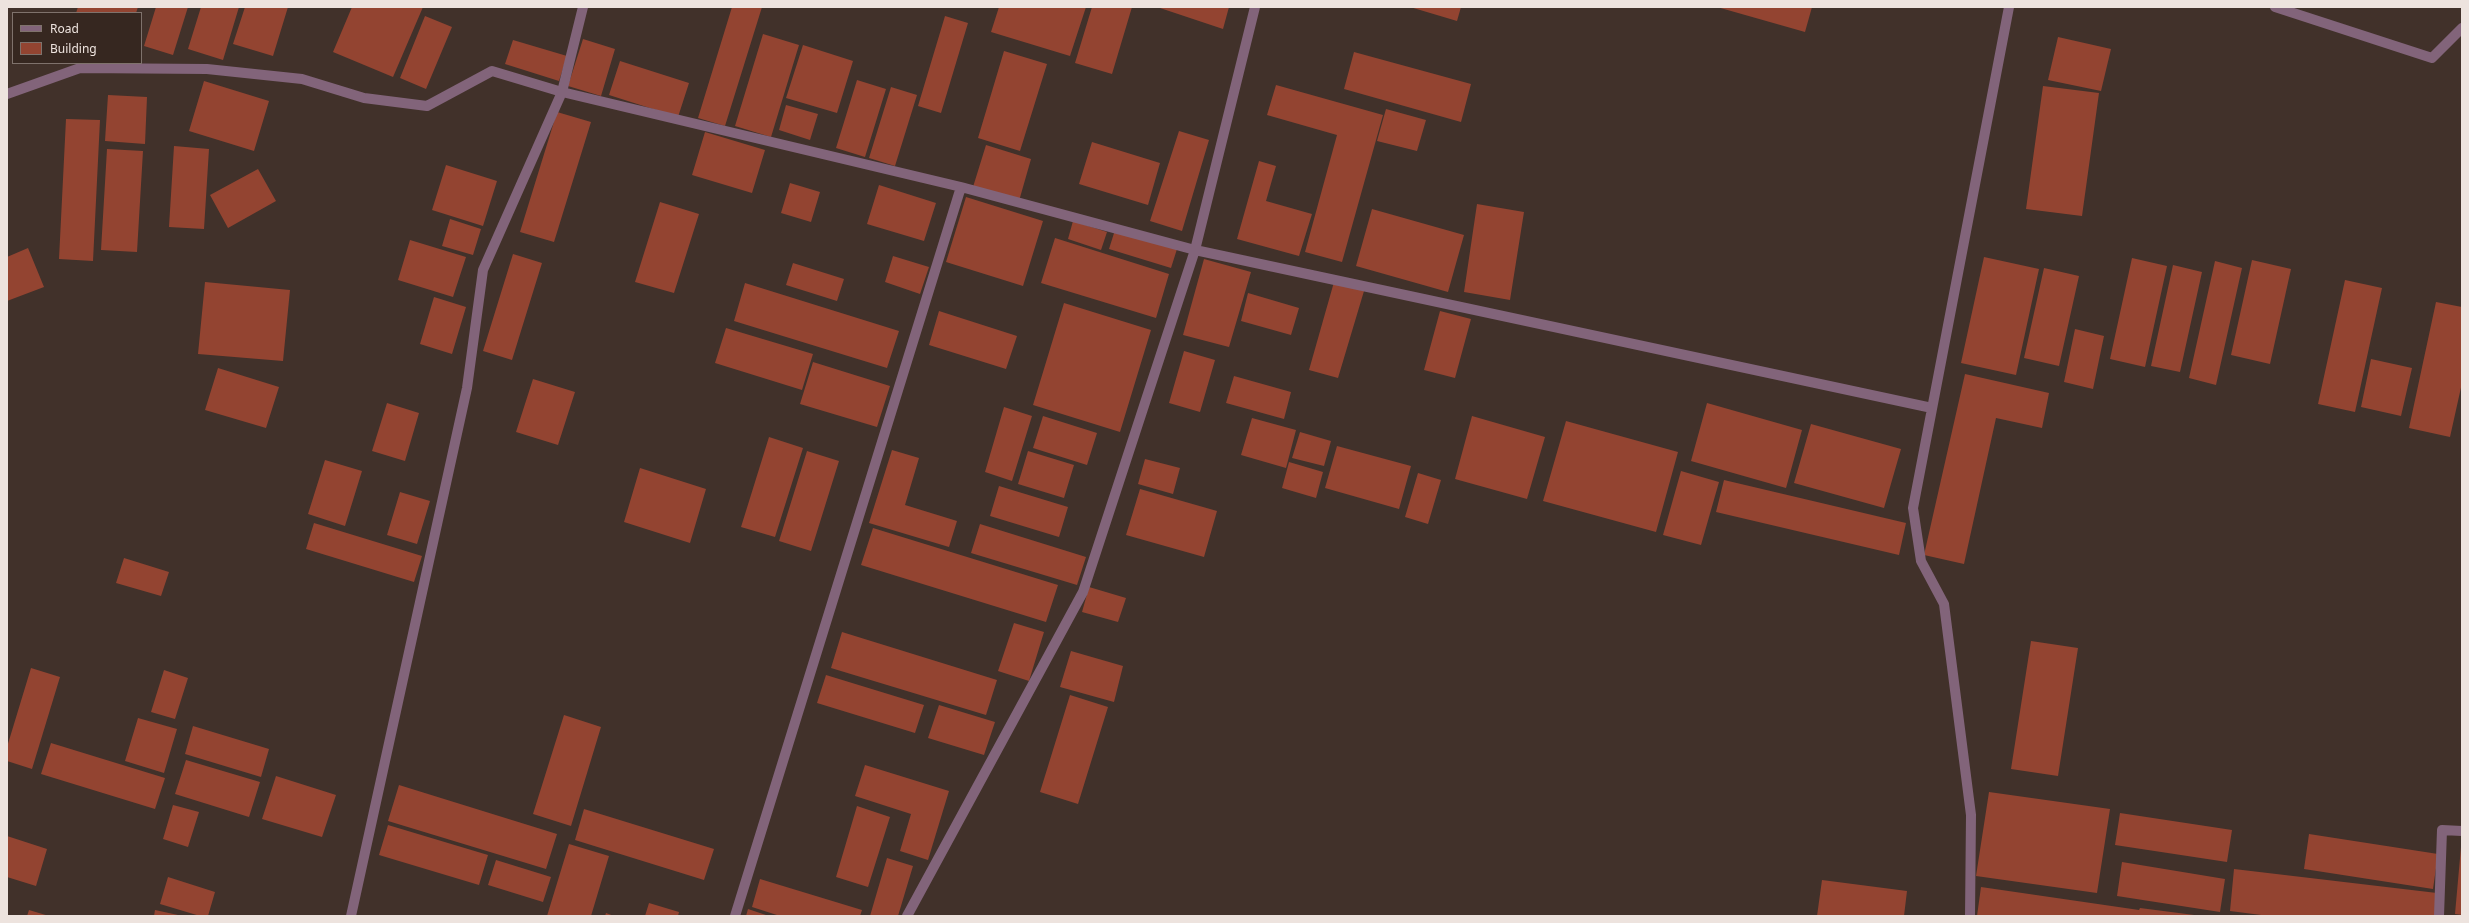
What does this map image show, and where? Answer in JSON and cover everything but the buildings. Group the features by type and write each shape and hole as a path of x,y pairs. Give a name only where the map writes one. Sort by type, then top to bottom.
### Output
{"street":[{"path":"351,916 468,388 483,270 562,92 583,7"},
{"path":"907,916 1083,592 1195,250 1254,7"},
{"path":"1970,916 1971,815 1944,604 1921,561 1913,508 2009,7"},
{"path":"2275,7 2432,58 2462,28"},
{"path":"7,94 80,68 207,69 302,79 364,98 427,106 492,71 562,92 961,187 1195,250 1932,408"},
{"path":"735,916 961,187"},
{"path":"2439,916 2442,830 2462,831"}]}
